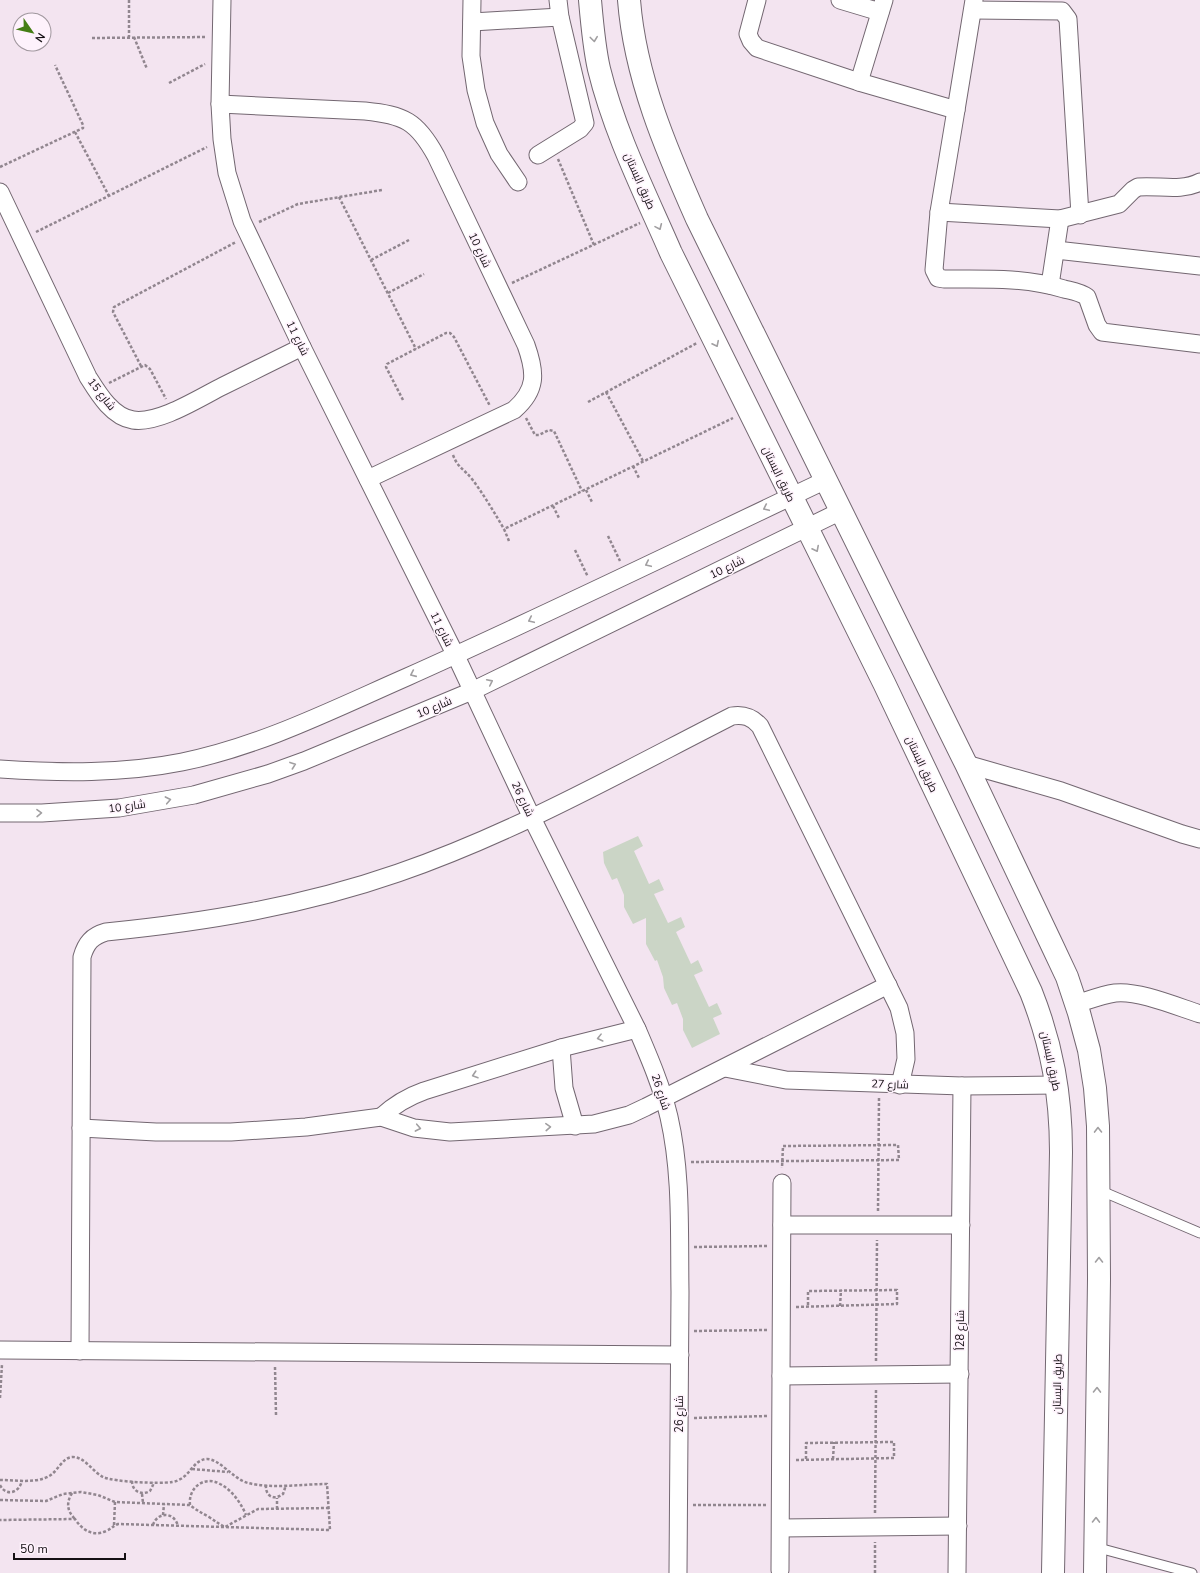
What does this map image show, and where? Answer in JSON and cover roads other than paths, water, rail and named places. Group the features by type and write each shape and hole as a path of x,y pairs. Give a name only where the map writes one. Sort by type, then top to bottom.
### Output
{"main road":[{"name":"طريق البستان","path":"590,0 594,43 614,119 627,154 671,253 790,497 884,683 1030,992 1048,1039 1057,1085 1061,1120 1053,1573"},
{"path":"629,0 632,30 646,87 679,180 966,764 1051,942 1067,977 1076,1004 1089,1050 1095,1088 1098,1126 1099,1190 1095,1573"}],"street":[{"name":"شارع 11","path":"222,0 220,104 223,154 232,191 247,232 302,348 456,656"},
{"path":"472,0 471,56 476,90 485,123 499,154 518,182"},
{"path":"538,154 582,128 585,120 560,18 558,0"},
{"path":"757,0 748,34 751,41 757,48 859,82 956,110"},
{"path":"840,0 882,6 859,82"},
{"path":"1080,215 1068,19 1065,13 1062,11 974,5 939,212 934,270 938,278 944,280 1008,279 1050,285 1087,297 1097,325 1102,332 1200,344"},
{"path":"472,22 560,18"},
{"name":"شارع 10","path":"220,104 382,113 407,121 418,129 433,151 526,346 533,370 531,388 514,410 368,479"},
{"path":"939,212 1060,219 1080,215 1120,203 1132,190 1138,187 1180,188 1188,187 1200,182"},
{"name":"شارع 15","path":"0,192 88,377 96,390 114,411 123,417 132,420 141,420 172,411 302,348"},
{"path":"1050,285 1060,219"},
{"path":"1056,250 1200,266"},
{"path":"0,769 72,772 115,770 157,766 185,761 238,747 307,721 456,656 826,480"},
{"name":"شارع 10","path":"0,813 50,813 119,808 187,796 232,785 304,761 472,691 841,511"},
{"name":"شارع 26","path":"456,656 532,818 637,1028 652,1064 669,1116 678,1180 680,1331 678,1573"},
{"path":"80,1351 82,957 90,940 97,935 106,932 223,918 281,906 340,892 413,868 532,818 732,716 748,716 755,720 760,726 899,1008 905,1033 906,1059 900,1085"},
{"path":"966,764 1061,791 1200,839"},
{"path":"81,1128 156,1132 231,1132 306,1127 381,1118 414,1128 450,1132 575,1126 612,1120 629,1115 663,1099 888,985"},
{"path":"1076,1004 1116,993 1127,993 1138,994 1200,1014"},
{"path":"381,1118 393,1106 408,1097 561,1048 637,1028"},
{"path":"561,1048 564,1088 575,1126"},
{"name":"شارع 27","path":"725,1068 786,1080 900,1085 1057,1085"},
{"name":"شارع 28أ","path":"958,1573 962,1086"},
{"path":"780,1570 782,1183"},
{"path":"782,1225 961,1225"},
{"path":"1,1350 680,1355"},
{"path":"781,1376 960,1374"},
{"path":"781,1528 958,1526"}],"lane":[{"path":"1099,1190 1200,1233"},
{"path":"1095,1547 1192,1573"}]}
